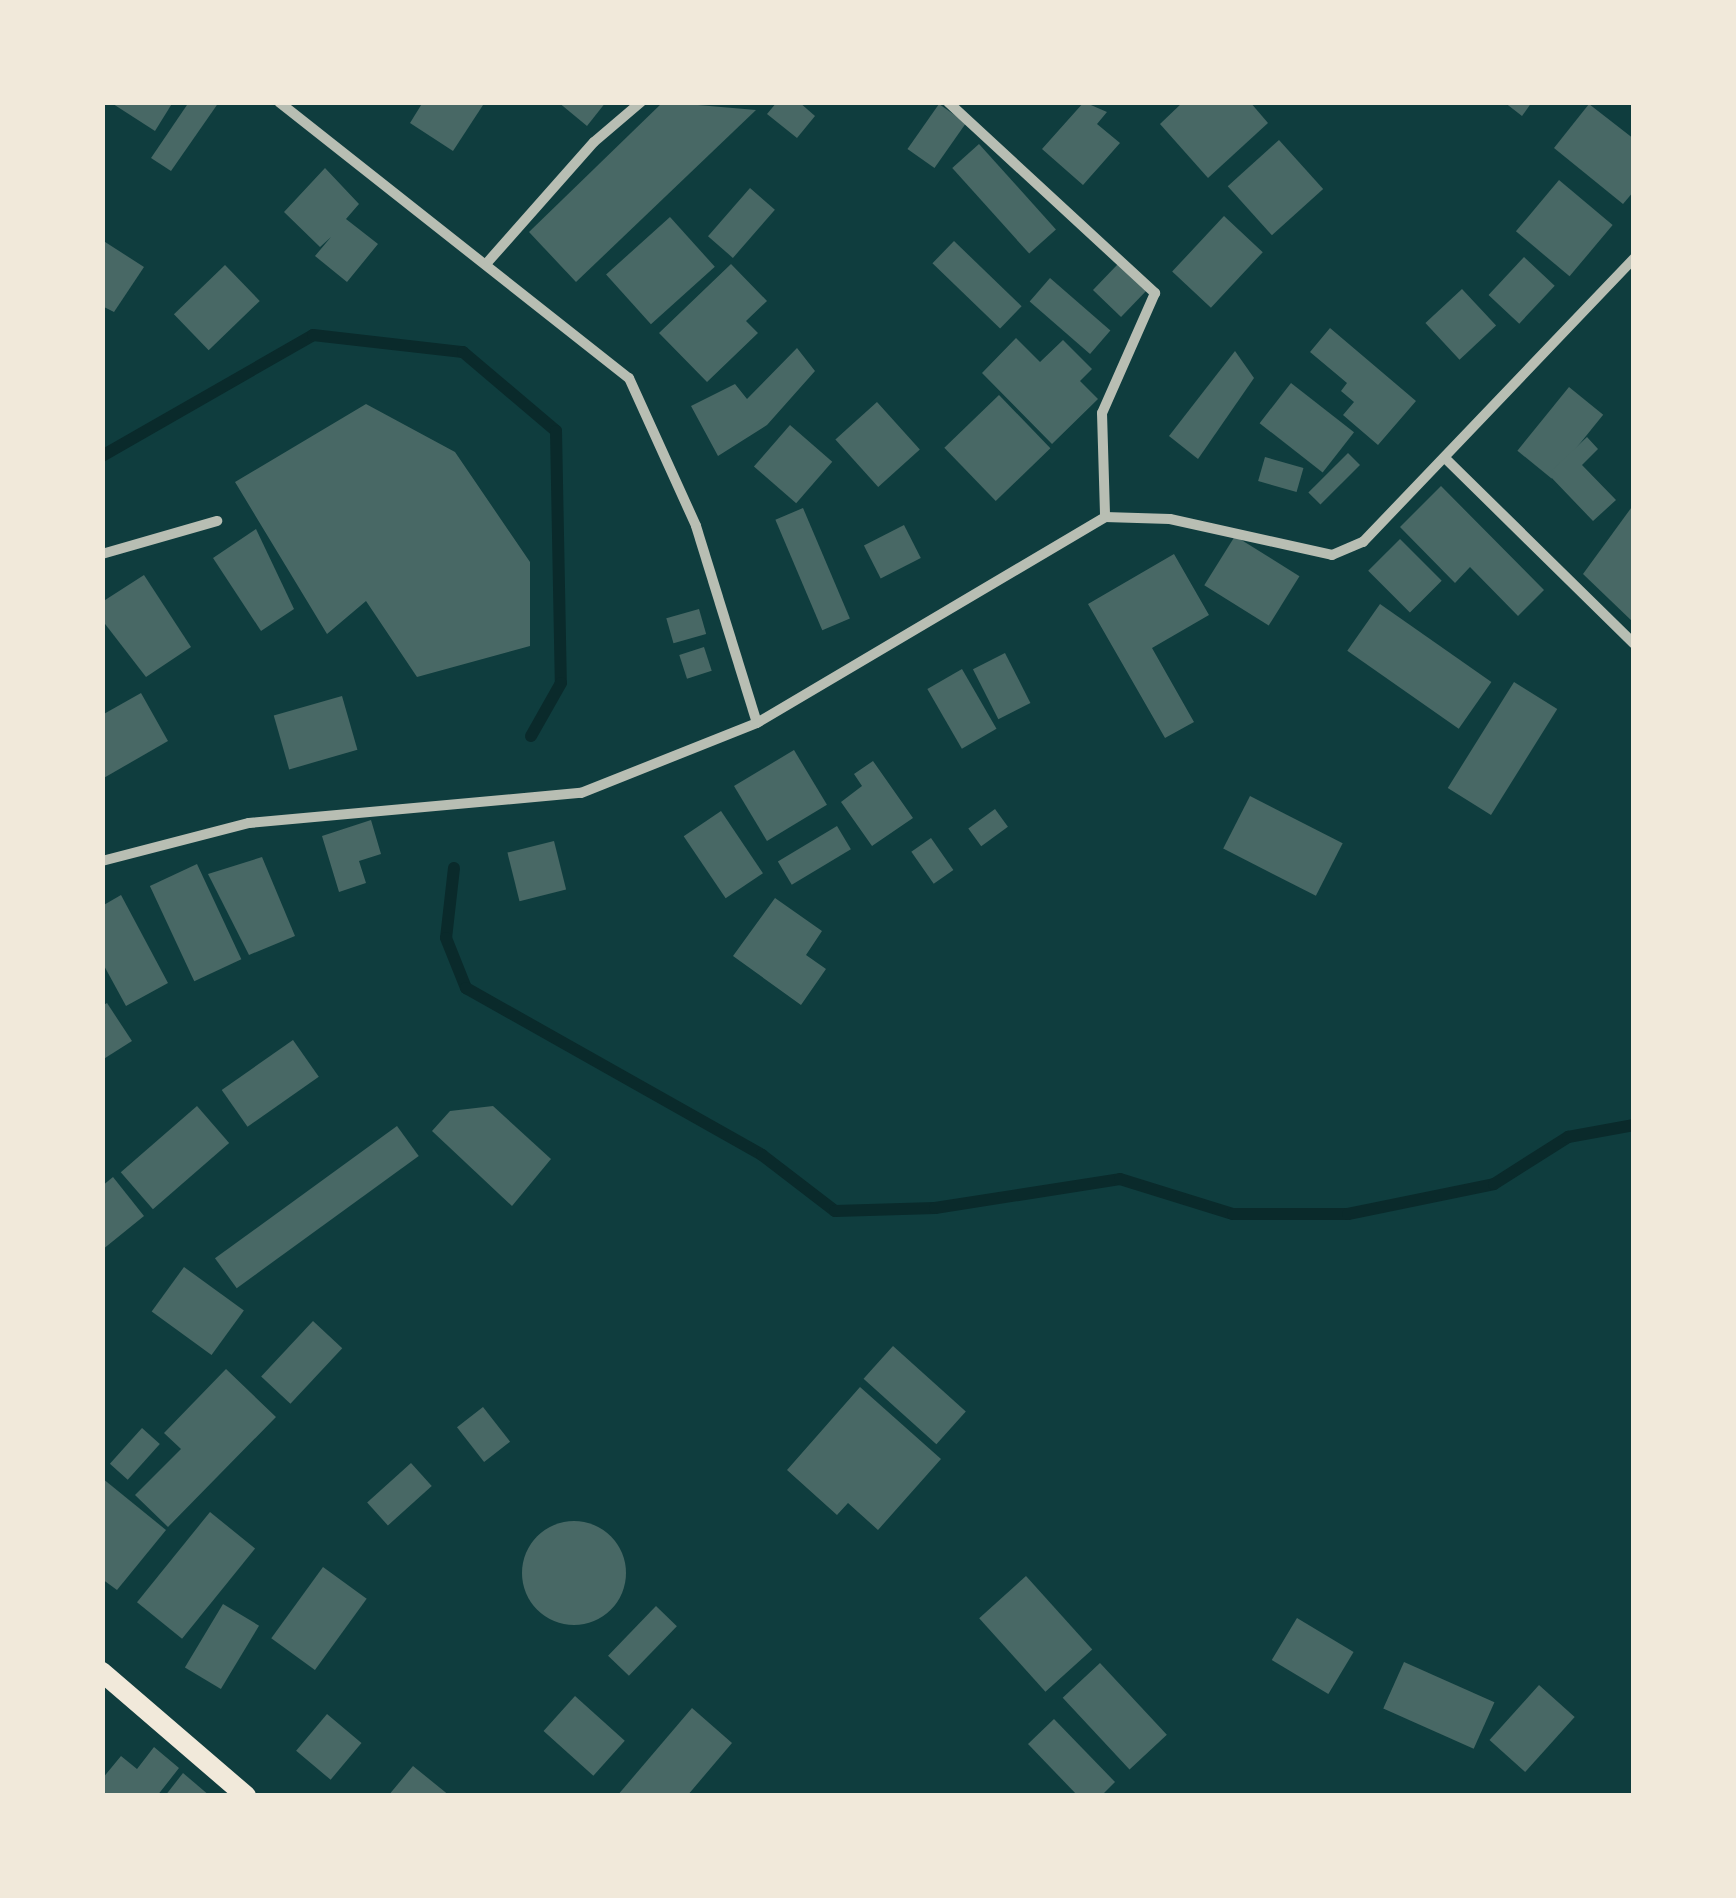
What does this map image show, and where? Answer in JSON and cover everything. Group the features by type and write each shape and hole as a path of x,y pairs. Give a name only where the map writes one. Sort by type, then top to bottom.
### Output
{"main road":[{"path":"102,1672 246,1796"}],"street":[{"path":"279,102 629,378 696,526 757,722"},
{"path":"486,264 641,102"},
{"path":"948,102 1155,293 1098,433 1104,517"},
{"path":"102,861 134,846 249,824 581,794 757,722 1104,517 1170,519 1332,554 1389,522 1634,258"},
{"path":"1448,460 1634,644"},
{"path":"102,554 217,520"}],"building":[{"path":"110,102 173,102 155,131"},
{"path":"189,102 219,102 171,171 151,158"},
{"path":"423,102 485,102 453,151 410,123"},
{"path":"558,102 606,102 587,126"},
{"path":"663,102 756,110 576,282 529,232"},
{"path":"777,102 799,102 815,116 797,138 767,114"},
{"path":"1084,102 1107,112 1097,124 1120,143 1083,185 1042,149"},
{"path":"1183,102 1250,102 1268,123 1208,178 1160,124"},
{"path":"1504,102 1532,102 1522,116"},
{"path":"939,104 966,123 934,168 907,149"},
{"path":"1589,104 1634,139 1634,191 1623,204 1554,148"},
{"path":"1279,140 1323,189 1272,235 1228,186"},
{"path":"979,144 1056,229 1029,254 952,168"},
{"path":"325,168 359,204 346,219 378,244 347,282 315,256 331,237 320,247 284,212"},
{"path":"1559,180 1613,225 1570,276 1516,231"},
{"path":"750,188 775,210 733,258 708,236"},
{"path":"1224,216 1263,252 1211,308 1172,272"},
{"path":"670,217 715,267 651,324 606,275"},
{"path":"102,240 144,267 114,312 102,306"},
{"path":"954,241 1022,306 1000,329 932,263"},
{"path":"1524,257 1555,286 1519,324 1489,295"},
{"path":"731,264 767,301 746,321 758,333 707,382 659,333"},
{"path":"1118,264 1146,291 1121,317 1093,290"},
{"path":"225,265 260,301 209,350 174,314"},
{"path":"1050,278 1110,330 1090,354 1030,301"},
{"path":"1462,289 1496,326 1460,360 1425,323"},
{"path":"1330,328 1416,401 1378,445 1343,415 1354,402 1341,391 1347,383 1310,352"},
{"path":"1016,338 1040,362 1063,340 1092,369 1080,381 1098,399 1052,444 982,373"},
{"path":"797,348 815,371 767,425 718,456 691,406 735,384 747,399"},
{"path":"1235,351 1254,378 1198,459 1169,436"},
{"path":"1291,383 1354,432 1323,472 1260,423"},
{"path":"1569,387 1603,415 1552,478 1517,451"},
{"path":"999,395 1050,448 996,501 944,448"},
{"path":"877,402 920,450 878,487 835,439"},
{"path":"366,404 455,452 530,562 530,646 417,677 366,601 327,634 235,482"},
{"path":"790,425 832,462 796,503 754,467"},
{"path":"1587,437 1598,449 1582,465 1616,500 1593,521 1548,474"},
{"path":"1348,453 1360,465 1320,505 1308,493"},
{"path":"1265,457 1303,468 1297,492 1258,481"},
{"path":"1441,486 1544,590 1518,616 1470,567 1455,583 1400,527"},
{"path":"1634,504 1634,623 1583,574"},
{"path":"803,508 850,618 822,630 775,520"},
{"path":"904,525 921,558 881,578 864,545"},
{"path":"256,529 294,609 261,631 213,558"},
{"path":"1235,536 1299,576 1269,625 1204,585"},
{"path":"1400,539 1442,581 1410,613 1368,571"},
{"path":"1174,554 1209,615 1152,648 1194,722 1165,738 1088,604"},
{"path":"144,575 191,647 146,677 102,620 102,602"},
{"path":"1380,604 1491,682 1459,729 1347,651"},
{"path":"699,609 706,634 673,643 666,618"},
{"path":"704,647 712,671 687,679 679,655"},
{"path":"1005,653 1030,703 998,719 973,669"},
{"path":"962,669 996,729 962,749 927,689"},
{"path":"1514,682 1557,709 1491,815 1448,788"},
{"path":"141,693 168,741 102,779 102,715"},
{"path":"342,696 357,750 289,769 274,716"},
{"path":"794,750 827,805 767,841 734,786"},
{"path":"873,761 913,818 872,846 841,802 862,786 854,774"},
{"path":"1250,796 1343,843 1316,896 1223,849"},
{"path":"995,809 1008,827 981,846 968,828"},
{"path":"721,811 763,873 726,898 684,836"},
{"path":"371,820 381,854 359,861 366,883 339,892 322,836"},
{"path":"837,826 851,849 792,885 778,862"},
{"path":"931,838 953,870 934,884 911,852"},
{"path":"554,841 566,890 520,901 507,853"},
{"path":"262,857 295,936 249,955 208,874"},
{"path":"197,864 241,959 194,981 150,886"},
{"path":"121,895 168,983 126,1006 102,962 102,906"},
{"path":"775,898 822,931 806,955 826,969 801,1005 733,956"},
{"path":"107,1003 132,1041 102,1060 102,1006"},
{"path":"293,1040 319,1077 248,1127 222,1090"},
{"path":"197,1106 229,1143 153,1209 121,1172"},
{"path":"493,1106 551,1159 512,1206 432,1131 450,1111"},
{"path":"397,1126 419,1156 237,1288 215,1258"},
{"path":"113,1177 144,1216 102,1250 102,1186"},
{"path":"184,1267 244,1310 212,1355 152,1311"},
{"path":"313,1321 342,1348 290,1404 261,1377"},
{"path":"893,1346 966,1412 936,1444 864,1379"},
{"path":"226,1369 276,1417 168,1527 135,1495 181,1449 164,1433"},
{"path":"860,1387 941,1459 878,1530 848,1503 837,1515 787,1470"},
{"path":"483,1407 510,1442 484,1462 457,1427"},
{"path":"142,1428 160,1444 128,1480 110,1464"},
{"path":"411,1463 432,1486 388,1526 367,1502"},
{"path":"102,1478 166,1530 117,1590 102,1579"},
{"path":"210,1512 255,1549 182,1639 137,1602"},
{"path":"574,1521 594,1525 611,1536 622,1553 626,1573 622,1593 611,1610 594,1621 574,1625 554,1621 537,1610 526,1593 522,1573 526,1553 537,1536 554,1525"},
{"path":"323,1567 367,1599 315,1670 271,1638"},
{"path":"1026,1576 1092,1650 1045,1692 979,1618"},
{"path":"223,1604 259,1626 221,1689 185,1667"},
{"path":"656,1606 677,1626 629,1676 608,1656"},
{"path":"1297,1618 1354,1652 1328,1694 1272,1660"},
{"path":"1404,1662 1494,1702 1474,1749 1383,1709"},
{"path":"1100,1663 1167,1735 1130,1769 1063,1698"},
{"path":"1539,1685 1575,1717 1525,1772 1489,1740"},
{"path":"575,1696 625,1741 593,1776 544,1731"},
{"path":"692,1708 732,1743 687,1796 617,1796"},
{"path":"327,1714 361,1743 331,1780 296,1751"},
{"path":"1054,1719 1115,1782 1101,1796 1078,1796 1028,1744"},
{"path":"154,1747 179,1768 157,1796 102,1796 102,1779 121,1756 137,1769"},
{"path":"413,1766 450,1796 388,1796"},
{"path":"183,1773 210,1796 165,1796"}],"waterway":[{"path":"102,456 313,335 463,352 556,431 561,683 531,736"},
{"path":"454,868 446,938 466,988 762,1155 835,1211 935,1208 1120,1179 1233,1214 1348,1214 1494,1184 1568,1137 1634,1125"}]}
